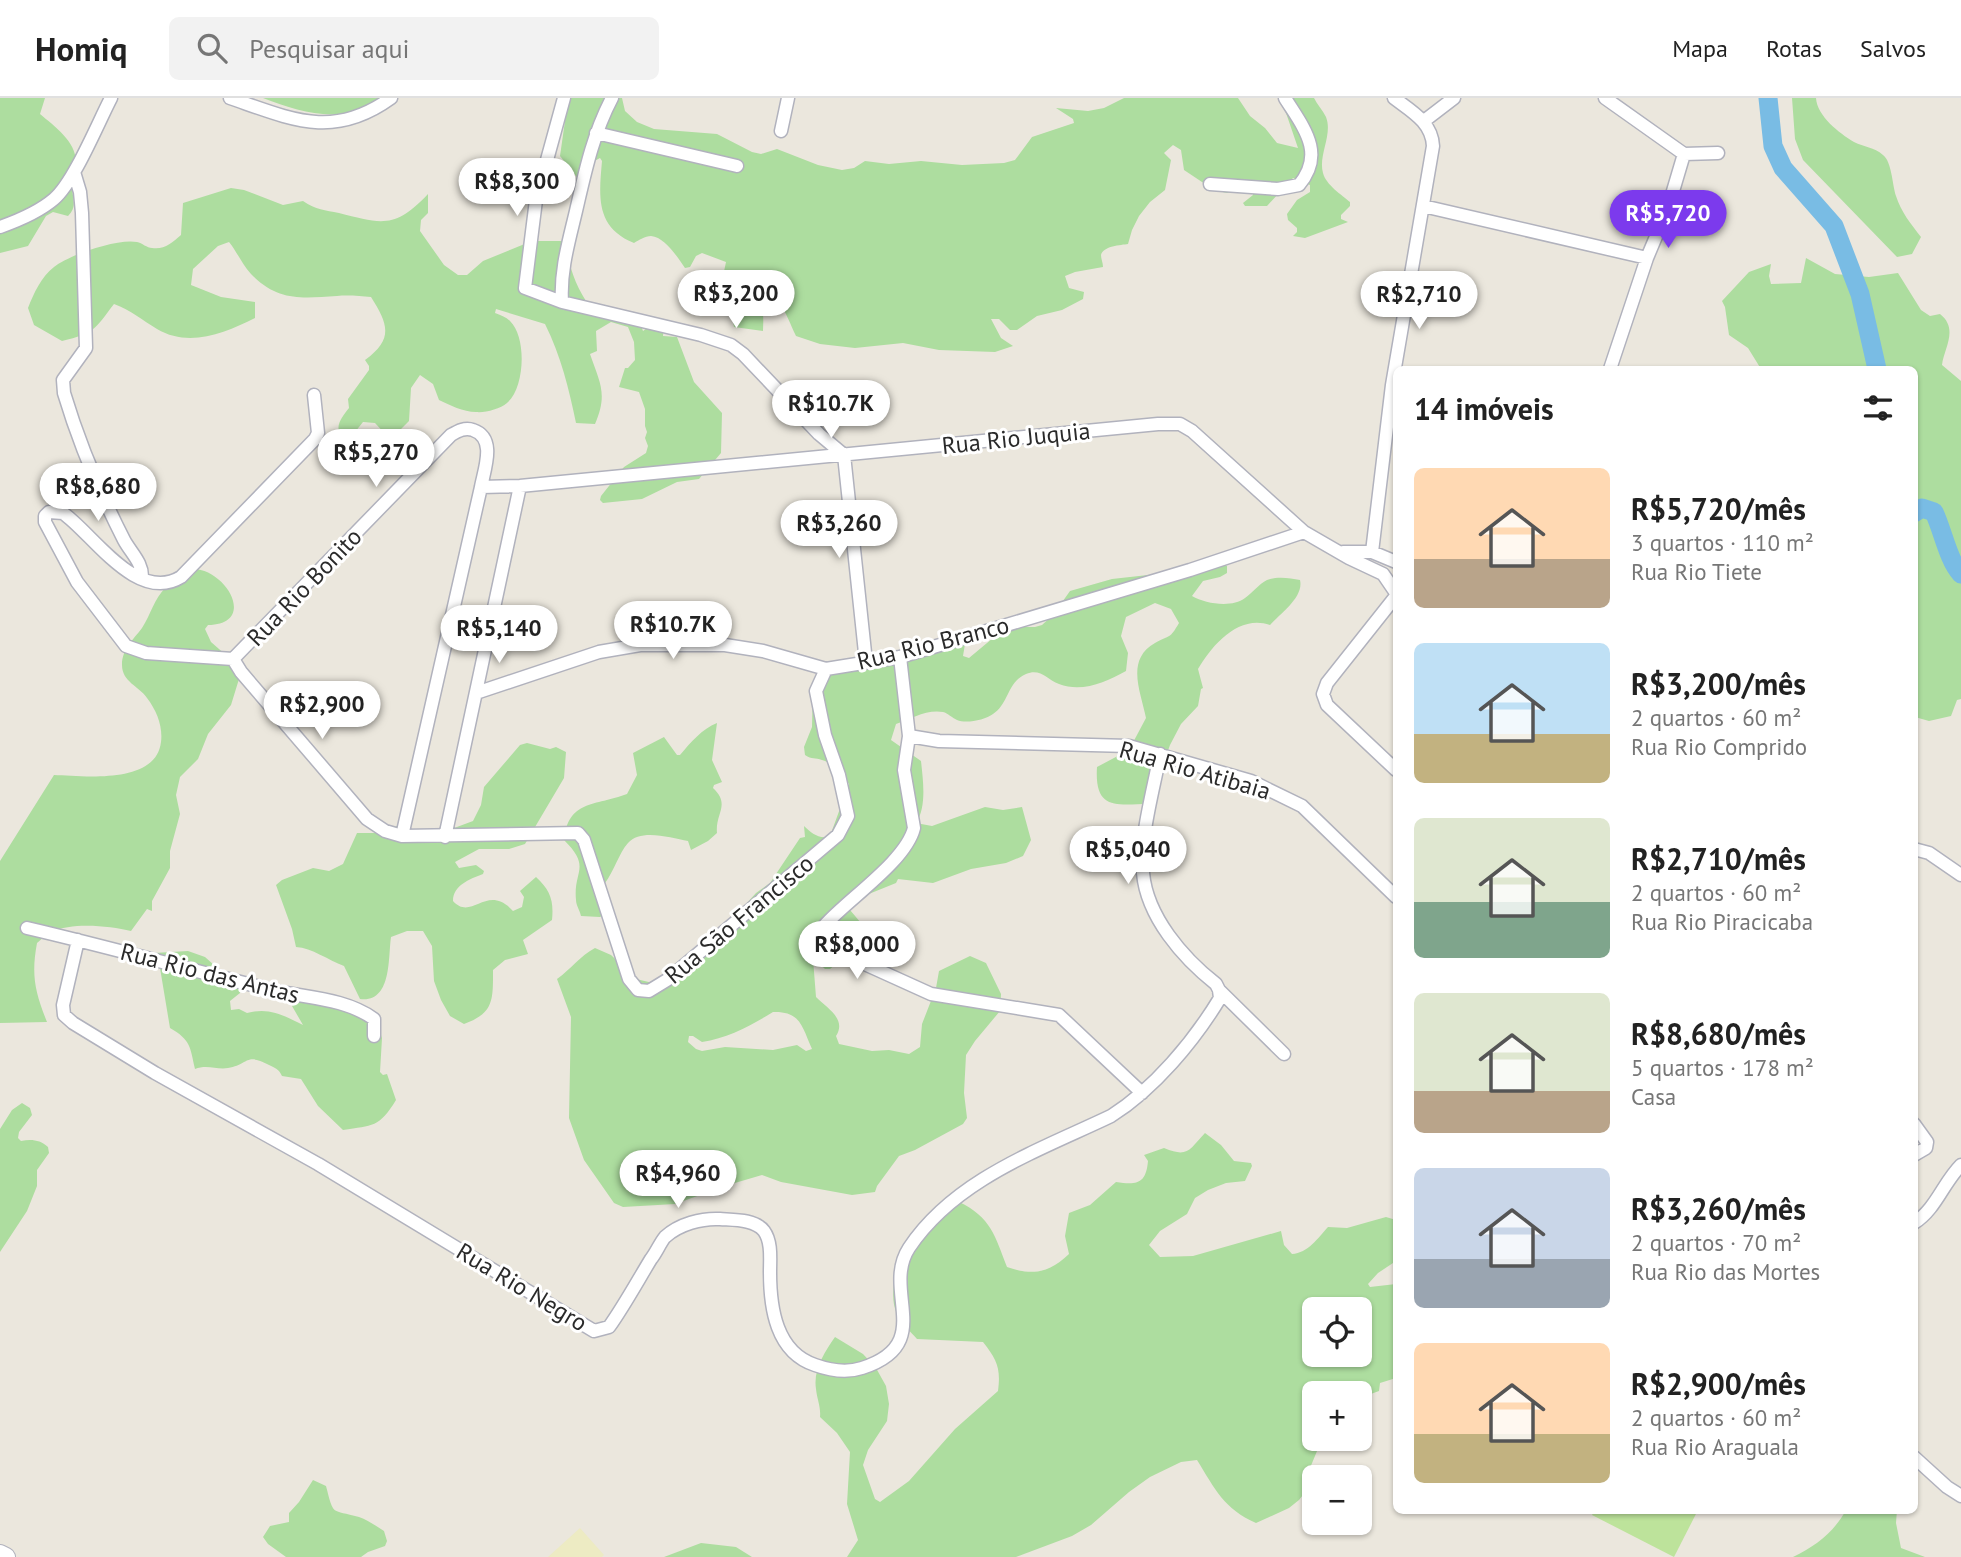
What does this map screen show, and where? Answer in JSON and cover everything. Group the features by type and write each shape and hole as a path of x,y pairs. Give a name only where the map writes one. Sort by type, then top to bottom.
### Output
{"main road":[{"path":"0,1554 6,1557"}],"street":[{"path":"0,227 55,199 74,173 111,98"},
{"path":"230,98 289,117 319,123 341,122 365,114 391,98"},
{"path":"564,98 536,200 525,288 731,345 743,354 819,435 844,455 866,662"},
{"path":"561,296 562,271 596,132 612,98"},
{"path":"781,131 788,98"},
{"path":"1210,184 1278,189 1299,185 1312,165 1312,152 1305,129 1286,98"},
{"path":"1394,98 1424,121 1433,137 1397,366"},
{"path":"1424,121 1454,98"},
{"path":"1605,98 1684,154 1718,153"},
{"path":"596,132 737,166"},
{"path":"1611,366 1647,258 1668,208 1684,154"},
{"path":"74,173 80,192 82,213 86,348 63,380 64,393 106,501 126,542 141,565 142,578 154,583 181,577 315,439 318,433 314,395"},
{"path":"1423,206 1647,258"},
{"path":"1393,393 1372,552 1393,562"},
{"name":"Rua Rio Juquia","path":"481,488 1181,424 1304,532 1382,574"},
{"name":"Rua Rio Bonito","path":"142,578 130,573 103,552 63,513 53,511 45,516 48,531 77,582 126,646 135,651 233,659 458,431 477,431 487,443 481,488"},
{"path":"445,837 520,486"},
{"path":"233,659 241,672 367,819 385,831 402,836 481,488"},
{"name":"Rua Rio Branco","path":"475,692 599,652 640,645 725,645 763,651 826,669 900,657 1190,570 1304,532"},
{"name":"Rua Rio Juquia","path":"1339,552 1372,552"},
{"path":"1393,565 1382,574 1393,590"},
{"path":"1393,599 1327,683 1323,694 1327,705 1393,767"},
{"path":"900,657 909,736 904,770 914,828 897,857 825,925 827,944 847,958 931,994 1059,1015 1142,1093"},
{"name":"Rua São Francisco","path":"402,836 578,833 584,840 629,979 638,990 649,991 667,980 838,835 848,816 839,775 825,735 816,691 826,669"},
{"name":"Rua Rio Atibaia","path":"909,736 939,741 1129,746 1251,781 1302,806 1393,894"},
{"path":"1160,754 1143,847 1142,872 1146,888 1168,933 1185,956 1284,1054"},
{"path":"1918,850 1928,853 1961,875"},
{"name":"Rua Rio das Antas","path":"27,929 343,1004 374,1019 374,1036"},
{"name":"Rua Rio Negro","path":"78,940 63,1005 64,1015 73,1023 155,1073 318,1164 594,1331 609,1327 665,1237 691,1223 708,1219 741,1221 758,1225 766,1234 770,1248 770,1289 779,1333 791,1351 805,1362 844,1371 862,1368 889,1355 900,1343 904,1259 916,1239 957,1199 983,1180 1010,1163 1111,1116 1142,1093 1207,1020 1220,998 1219,990"},
{"path":"1918,1130 1927,1142 1926,1148 1918,1153"},
{"path":"1918,1220 1931,1209 1951,1175 1961,1166"},
{"path":"1918,1461 1961,1496"}],"green space":[{"path":"0,98 45,98 40,114 68,141 76,162 72,182 74,205 68,216 53,212 46,216 28,246 0,253"},
{"path":"263,98 382,98 353,112 323,114"},
{"path":"571,98 622,98 625,111 637,122 654,129 717,134 752,152 761,154 777,149 818,165 842,170 854,168 865,161 889,164 921,161 962,165 1004,163 1015,160 1032,137 1074,123 1073,119 1056,108 1088,111 1104,108 1124,98 1238,98 1250,116 1265,128 1277,143 1298,148 1278,98 1314,98 1328,124 1322,159 1323,173 1331,186 1350,202 1350,206 1341,215 1341,219 1348,222 1305,238 1293,236 1297,228 1288,220 1287,214 1297,200 1310,192 1310,185 1293,178 1267,206 1245,206 1243,203 1253,195 1253,191 1237,189 1227,193 1214,190 1184,170 1181,150 1173,145 1164,153 1171,160 1165,190 1150,202 1139,216 1128,244 1113,246 1102,252 1103,267 1065,276 1069,288 1084,292 1083,299 1062,310 1037,316 1017,330 1010,330 999,319 991,319 1001,338 1013,346 995,352 939,350 903,343 855,348 820,344 796,336 788,317 775,299 748,289 745,292 747,297 763,312 763,331 734,327 722,281 726,262 702,253 696,256 690,267 685,268 671,249 656,237 647,237 634,243 612,228 602,209 600,158 587,173 584,186 560,156 567,107"},
{"path":"1792,98 1816,98 1820,111 1836,129 1854,142 1876,150 1886,158 1898,202 1921,237 1912,254 1897,257 1803,160 1795,139"},
{"path":"231,188 244,190 283,205 303,201 321,209 377,221 397,218 428,194 428,213 421,220 420,231 444,265 458,275 467,275 483,261 532,241 566,241 574,276 590,307 639,320 643,331 660,319 664,323 663,336 677,337 694,382 722,413 721,453 699,479 677,482 642,499 603,503 601,496 624,467 646,453 648,446 645,438 645,409 639,392 619,387 625,368 635,360 634,342 628,327 611,322 596,331 597,351 590,354 601,389 599,414 595,424 576,423 564,373 545,324 496,309 495,313 508,320 515,329 521,350 520,375 513,396 507,403 484,412 461,410 439,400 433,384 420,375 411,388 409,421 397,433 388,437 375,423 363,422 351,437 347,438 338,428 349,408 348,399 369,370 365,360 381,345 384,338 384,323 371,297 302,297 281,294 271,290 251,274 229,242 218,246 193,269 191,285 221,297 255,302 255,318 232,329 194,338 169,335 114,304 88,333 62,341 34,325 28,308 35,291 49,271 61,262 106,245 129,241 150,248 164,247 181,235 183,203"},
{"path":"1806,258 1835,274 1869,277 1898,273 1921,310 1930,316 1940,314 1949,326 1949,339 1942,365 1961,381 1961,699 1957,700 1951,716 1929,721 1918,718 1918,366 1759,366 1748,348 1729,335 1722,301 1749,272 1771,264 1771,284 1801,283"},
{"path":"1221,562 1227,566 1227,573 1203,581 1192,596 1219,604 1240,601 1271,579 1300,580 1299,593 1295,599 1270,625 1248,624 1237,628 1211,650 1198,669 1203,688 1198,706 1181,724 1170,745 1160,773 1154,804 1120,804 1105,799 1097,782 1097,767 1129,750 1146,718 1137,677 1140,658 1155,643 1171,634 1179,623 1171,609 1155,603 1126,617 1121,636 1128,653 1126,671 1110,679 1094,685 1076,687 1059,684 1040,673 1026,674 1015,682 998,710 985,718 961,721 937,711 896,724 891,740 921,761 923,801 916,823 932,826 985,807 1003,810 1022,807 1031,840 1023,856 1006,863 971,869 933,883 898,879 896,883 849,902 850,910 861,923 837,963 830,969 825,969 813,959 816,997 837,1019 839,1030 836,1036 839,1044 872,1051 889,1050 909,1054 920,1047 922,1024 936,988 939,971 970,956 986,963 1001,994 1000,1011 966,1055 964,1093 967,1118 963,1124 899,1156 875,1192 852,1195 781,1182 762,1175 675,1204 623,1207 614,1203 584,1160 569,1118 571,1017 557,979 595,948 611,955 636,979 653,983 687,973 701,960 723,929 756,893 770,883 800,838 805,837 804,826 819,836 830,836 849,784 831,764 805,755 804,747 812,727 813,686 841,664 876,654 882,656 954,642 974,627 966,638 963,656 969,658 1010,627 1042,625 1053,615 1070,591 1112,579","holes":["773,1012 795,1017 803,1027 812,1049 806,1051 797,1045 773,1050 725,1047 702,1051 688,1042 689,1036 702,1042 730,1034"]},
{"path":"193,569 205,571 216,578 232,597 234,607 231,616 223,622 208,625 205,629 211,642 235,663 239,679 231,705 208,734 198,759 180,777 176,795 180,814 170,851 170,868 152,901 152,911 147,909 131,931 102,926 80,926 47,934 37,943 34,974 47,1022 0,1023 0,861 54,775 117,775 133,772 156,756 161,742 158,719 144,694 125,676 122,659 162,592"},
{"path":"717,723 712,760 722,782 713,788 722,804 717,833 691,850 688,841 656,835 634,838 625,847 605,883 611,911 600,917 581,916 576,900 579,863 564,840 571,818 585,806 627,794 637,775 633,753 664,737 677,755 680,755 702,732"},
{"path":"527,743 550,749 556,747 566,752 564,778 525,844 509,849 479,849 455,862 459,868 476,865 484,871 459,887 453,901 467,907 495,900 504,903 513,911 522,907 524,897 520,891 536,877 550,896 552,920 523,940 528,954 505,960 493,970 492,997 481,1015 464,1024 450,1016 434,981 432,946 423,931 407,931 391,937 383,987 378,994 370,998 360,999 344,966 296,947 276,885 313,868 329,871 343,864 357,833 376,833 397,826 405,836 438,834 473,821 481,805 484,787 520,745"},
{"path":"188,951 205,957 241,989 230,1001 231,1010 239,1009 247,1013 269,1012 303,1025 292,1006 294,1002 335,998 379,1030 382,1038 380,1072 387,1074 396,1100 385,1116 368,1126 343,1130 318,1106 301,1079 282,1076 277,1069 261,1061 251,1059 228,1068 195,1069 188,1045 182,1036 170,1028 160,968 154,953"},
{"path":"22,1103 30,1108 32,1115 19,1132 18,1138 21,1141 42,1143 48,1147 49,1153 37,1170 37,1186 27,1211 0,1252 0,1129 12,1110"},
{"path":"1205,1133 1221,1145 1234,1161 1251,1163 1252,1166 1245,1181 1226,1183 1208,1190 1195,1198 1187,1214 1160,1231 1149,1245 1160,1257 1193,1256 1281,1231 1284,1245 1292,1254 1308,1248 1328,1227 1347,1228 1386,1217 1393,1219 1393,1263 1368,1284 1370,1287 1393,1284 1393,1379 1380,1383 1379,1391 1372,1394 1372,1381 1302,1381 1302,1451 1317,1451 1311,1465 1302,1465 1302,1496 1299,1500 1289,1508 1256,1523 1228,1505 1197,1460 1181,1462 1150,1477 1091,1525 1072,1536 1016,1557 847,1557 858,1540 847,1504 850,1452 837,1433 820,1417 816,1393 816,1375 820,1362 835,1337 863,1354 876,1368 886,1386 889,1404 887,1421 868,1450 863,1465 875,1499 880,1502 909,1481 955,1429 998,1391 997,1365 983,1342 917,1339 895,1310 893,1298 896,1266 913,1231 933,1214 959,1202 985,1221 995,1237 1007,1267 1033,1272 1047,1269 1069,1254 1065,1236 1069,1213 1090,1205 1116,1182 1135,1183 1143,1179 1148,1161 1144,1155 1164,1148 1178,1152 1188,1151"},
{"path":"313,1480 326,1486 335,1510 362,1518 384,1531 387,1541 385,1546 361,1557 286,1557 268,1544 263,1537 270,1526 289,1522 289,1513"},
{"path":"1593,1514 1696,1514 1674,1557"},
{"path":"1843,1514 1897,1514 1901,1548 1925,1557 1793,1557 1824,1538"},
{"path":"701,1543 736,1547 752,1557 664,1557"}],"sand":[{"path":"580,1528 604,1555 602,1557 548,1557"}],"waterway":[{"path":"1768,98 1773,146 1783,168 1834,226 1860,294 1876,366"},
{"path":"1918,510 1922,508 1934,512 1949,553 1961,574"}]}
